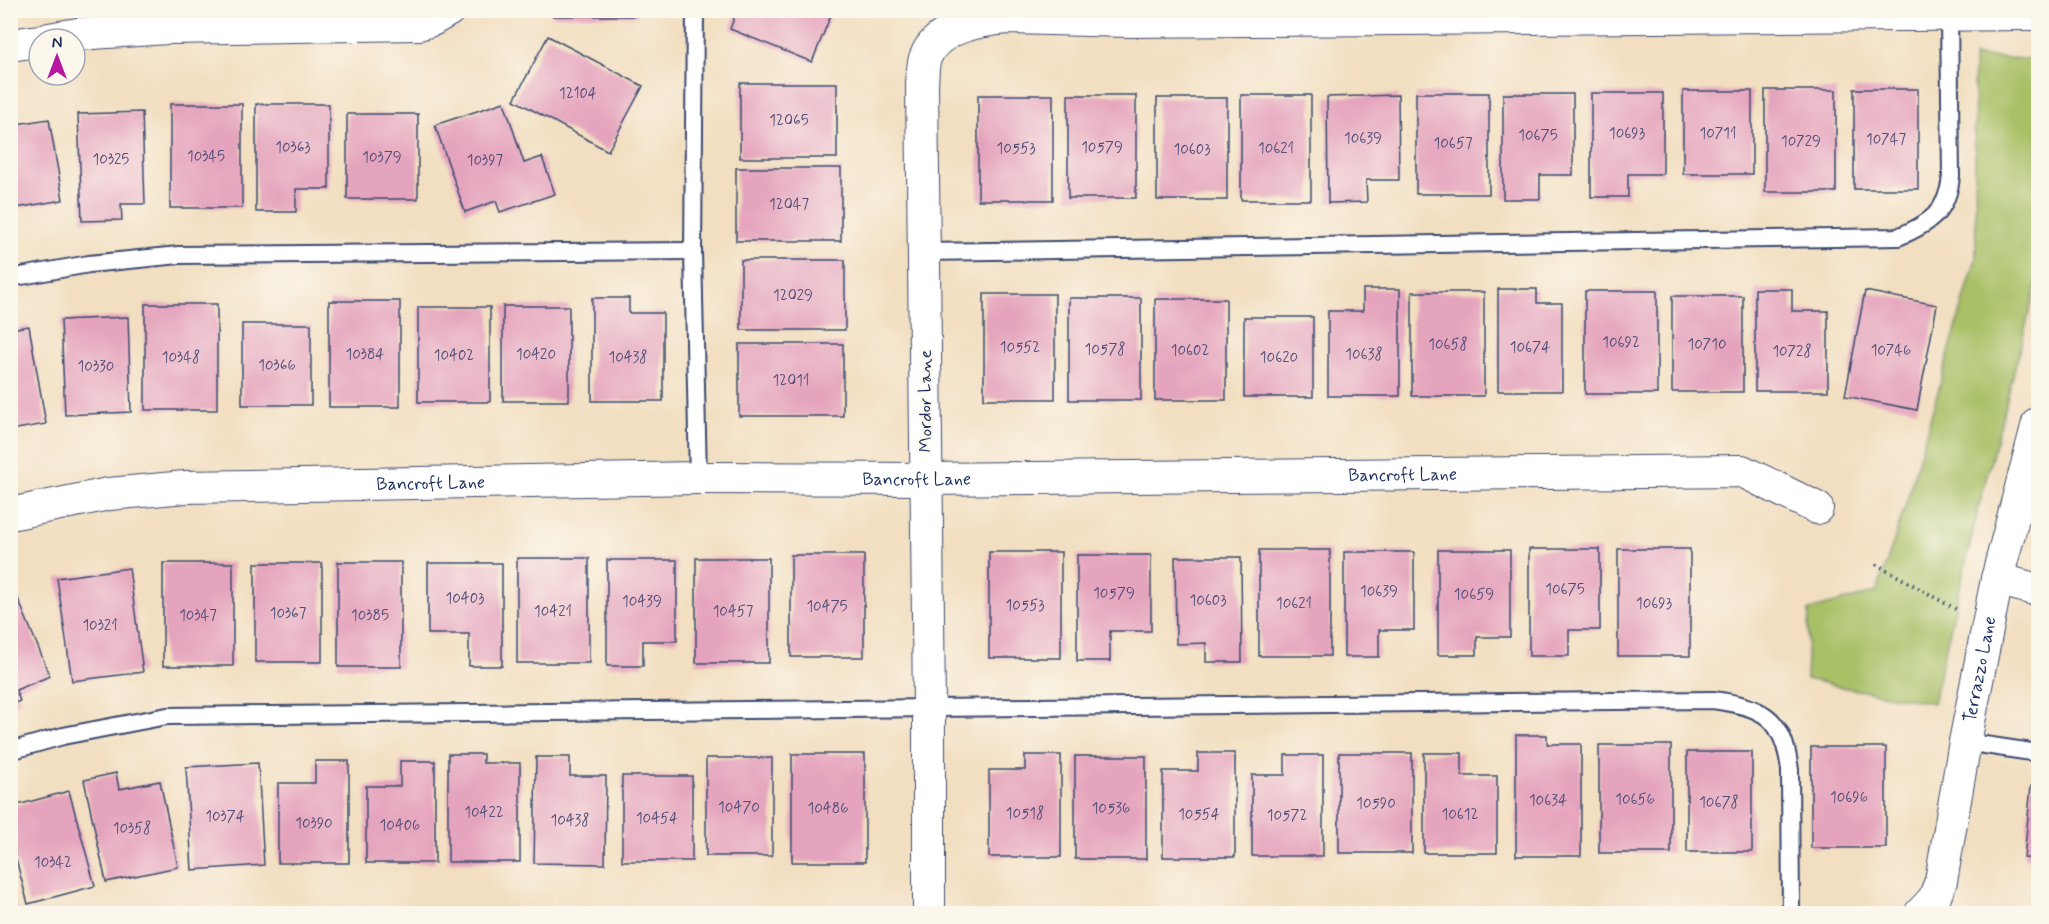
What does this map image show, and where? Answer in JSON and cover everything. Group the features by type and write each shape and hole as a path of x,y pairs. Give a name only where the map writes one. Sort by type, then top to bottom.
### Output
{"street":[{"path":"87,33 167,28 419,24 432,21 449,10"},
{"path":"1129,16 2038,14"},
{"name":"Mordor Lane","path":"929,914 923,70 926,55 940,37 989,19 1129,16"},
{"path":"10,45 27,43"},
{"name":"Terrazzo Lane","path":"1921,913 1934,899 1941,881 1997,579 2026,519 2038,423"},
{"name":"Bancroft Lane","path":"10,514 109,494 185,487 698,478 925,479 1742,471 1817,508"},
{"path":"1997,579 2038,590"}],"lane":[{"path":"695,10 693,251 698,478"},
{"path":"924,252 1898,237 1926,225 1948,194 1951,176 1949,15"},
{"path":"10,278 89,264 179,255 693,251"},
{"path":"10,751 74,734 167,716 1713,700 1756,709 1769,718 1781,734 1788,751 1791,914"},
{"path":"1965,742 2038,753"}],"path":[{"path":"1876,564 1962,613"}],"green space":[{"path":"1974,56 2038,60 2038,279 1977,514 1933,703 1806,679 1809,610 1877,592 1906,504 1976,258"}],"building":[{"path":"553,10 637,10 637,16 553,16"},
{"path":"737,10 833,10 812,62 730,29"},
{"path":"548,36 643,86 608,151 514,100"},
{"path":"740,83 837,83 837,158 740,158"},
{"path":"1854,89 1918,89 1918,189 1854,189"},
{"path":"1765,90 1836,90 1836,192 1765,192"},
{"path":"1683,91 1752,91 1752,174 1683,174"},
{"path":"1416,93 1489,93 1489,194 1416,194"},
{"path":"1591,93 1663,93 1663,174 1628,174 1628,197 1591,197"},
{"path":"1503,94 1573,94 1573,175 1540,175 1540,199 1503,199"},
{"path":"978,95 1053,95 1053,200 978,200"},
{"path":"1068,95 1136,95 1136,198 1068,198"},
{"path":"1241,95 1311,95 1311,200 1241,200"},
{"path":"1398,95 1399,180 1366,180 1367,202 1328,203 1327,97"},
{"path":"1157,98 1227,98 1227,200 1157,200"},
{"path":"504,102 524,163 542,157 555,194 500,212 496,201 465,212 435,125"},
{"path":"170,104 242,104 242,208 170,208"},
{"path":"256,104 329,104 329,189 296,189 296,212 256,212"},
{"path":"142,112 145,204 121,204 122,220 82,221 78,114"},
{"path":"347,114 418,114 418,199 347,199"},
{"path":"49,119 63,200 10,209 10,125"},
{"path":"736,168 841,168 841,241 736,241"},
{"path":"741,260 845,260 845,330 741,330"},
{"path":"1363,289 1400,289 1400,396 1328,396 1328,311 1363,311"},
{"path":"1498,289 1537,289 1537,303 1562,303 1562,391 1498,391"},
{"path":"1755,289 1792,289 1792,311 1828,311 1828,391 1755,391"},
{"path":"1585,291 1657,291 1657,394 1585,394"},
{"path":"1865,291 1937,305 1917,410 1845,396"},
{"path":"1412,292 1484,292 1484,396 1412,396"},
{"path":"984,294 1055,294 1055,399 984,399"},
{"path":"1672,296 1743,296 1743,392 1672,392"},
{"path":"592,298 629,298 629,313 663,313 663,401 592,401"},
{"path":"1069,298 1141,298 1141,400 1069,400"},
{"path":"1155,299 1226,299 1226,400 1155,400"},
{"path":"329,301 400,301 400,407 329,407"},
{"path":"145,304 217,304 217,410 145,410"},
{"path":"503,306 569,306 569,401 503,401"},
{"path":"418,307 490,307 490,402 418,402"},
{"path":"128,317 131,412 65,415 61,320"},
{"path":"1244,317 1313,317 1313,397 1244,397"},
{"path":"242,324 311,324 311,405 242,405"},
{"path":"29,326 46,424 10,430 10,329"},
{"path":"739,344 843,344 843,416 739,416"},
{"path":"1529,549 1600,549 1600,630 1569,630 1569,656 1529,656"},
{"path":"1618,549 1690,549 1690,656 1618,656"},
{"path":"1259,550 1330,550 1330,656 1259,656"},
{"path":"1438,550 1510,550 1510,637 1477,637 1477,655 1438,655"},
{"path":"989,552 1061,552 1061,658 989,658"},
{"path":"1344,552 1414,552 1414,630 1379,630 1379,657 1344,657"},
{"path":"791,555 864,555 864,657 791,657"},
{"path":"1077,555 1151,555 1151,631 1110,631 1110,661 1077,661"},
{"path":"1175,557 1241,557 1242,662 1206,662 1206,643 1176,644"},
{"path":"517,558 589,558 589,663 517,663"},
{"path":"696,558 769,558 769,663 696,663"},
{"path":"607,560 677,560 677,641 643,641 643,666 607,666"},
{"path":"338,562 401,562 401,667 338,667"},
{"path":"163,563 233,563 233,666 163,666"},
{"path":"255,563 322,563 322,662 255,662"},
{"path":"428,563 502,563 502,666 469,666 469,634 428,634"},
{"path":"129,568 143,672 72,681 57,578"},
{"path":"14,589 50,676 16,690 20,701 10,705 10,591"},
{"path":"1516,735 1547,735 1547,744 1581,744 1581,856 1516,856"},
{"path":"1599,745 1671,745 1671,853 1599,853"},
{"path":"1811,747 1886,747 1886,848 1811,848"},
{"path":"1687,752 1752,752 1752,852 1687,852"},
{"path":"1198,753 1235,753 1235,857 1163,857 1163,771 1198,771"},
{"path":"1339,753 1412,753 1412,853 1339,853"},
{"path":"1424,753 1462,753 1462,776 1497,776 1497,853 1424,853"},
{"path":"448,754 483,754 483,763 520,763 520,862 448,862"},
{"path":"792,754 865,754 865,862 792,862"},
{"path":"1025,755 1061,755 1061,857 989,857 989,770 1025,770"},
{"path":"1285,755 1323,755 1323,856 1252,856 1252,775 1285,775"},
{"path":"1075,756 1146,756 1146,859 1075,859"},
{"path":"536,757 570,757 570,776 606,776 605,864 534,863"},
{"path":"706,758 772,758 772,856 706,856"},
{"path":"315,761 349,761 349,863 278,863 278,783 315,783"},
{"path":"400,761 435,761 435,863 366,863 366,786 400,786"},
{"path":"258,763 264,865 192,870 186,767"},
{"path":"116,773 119,789 160,781 178,867 106,882 84,780"},
{"path":"622,776 692,776 692,861 622,861"},
{"path":"2031,786 2038,786 2038,859 2024,858"},
{"path":"69,791 95,886 28,904 10,837 10,807"},
{"path":"2037,874 2038,914 2032,914"},
{"path":"10,896 20,914 10,914"}]}
